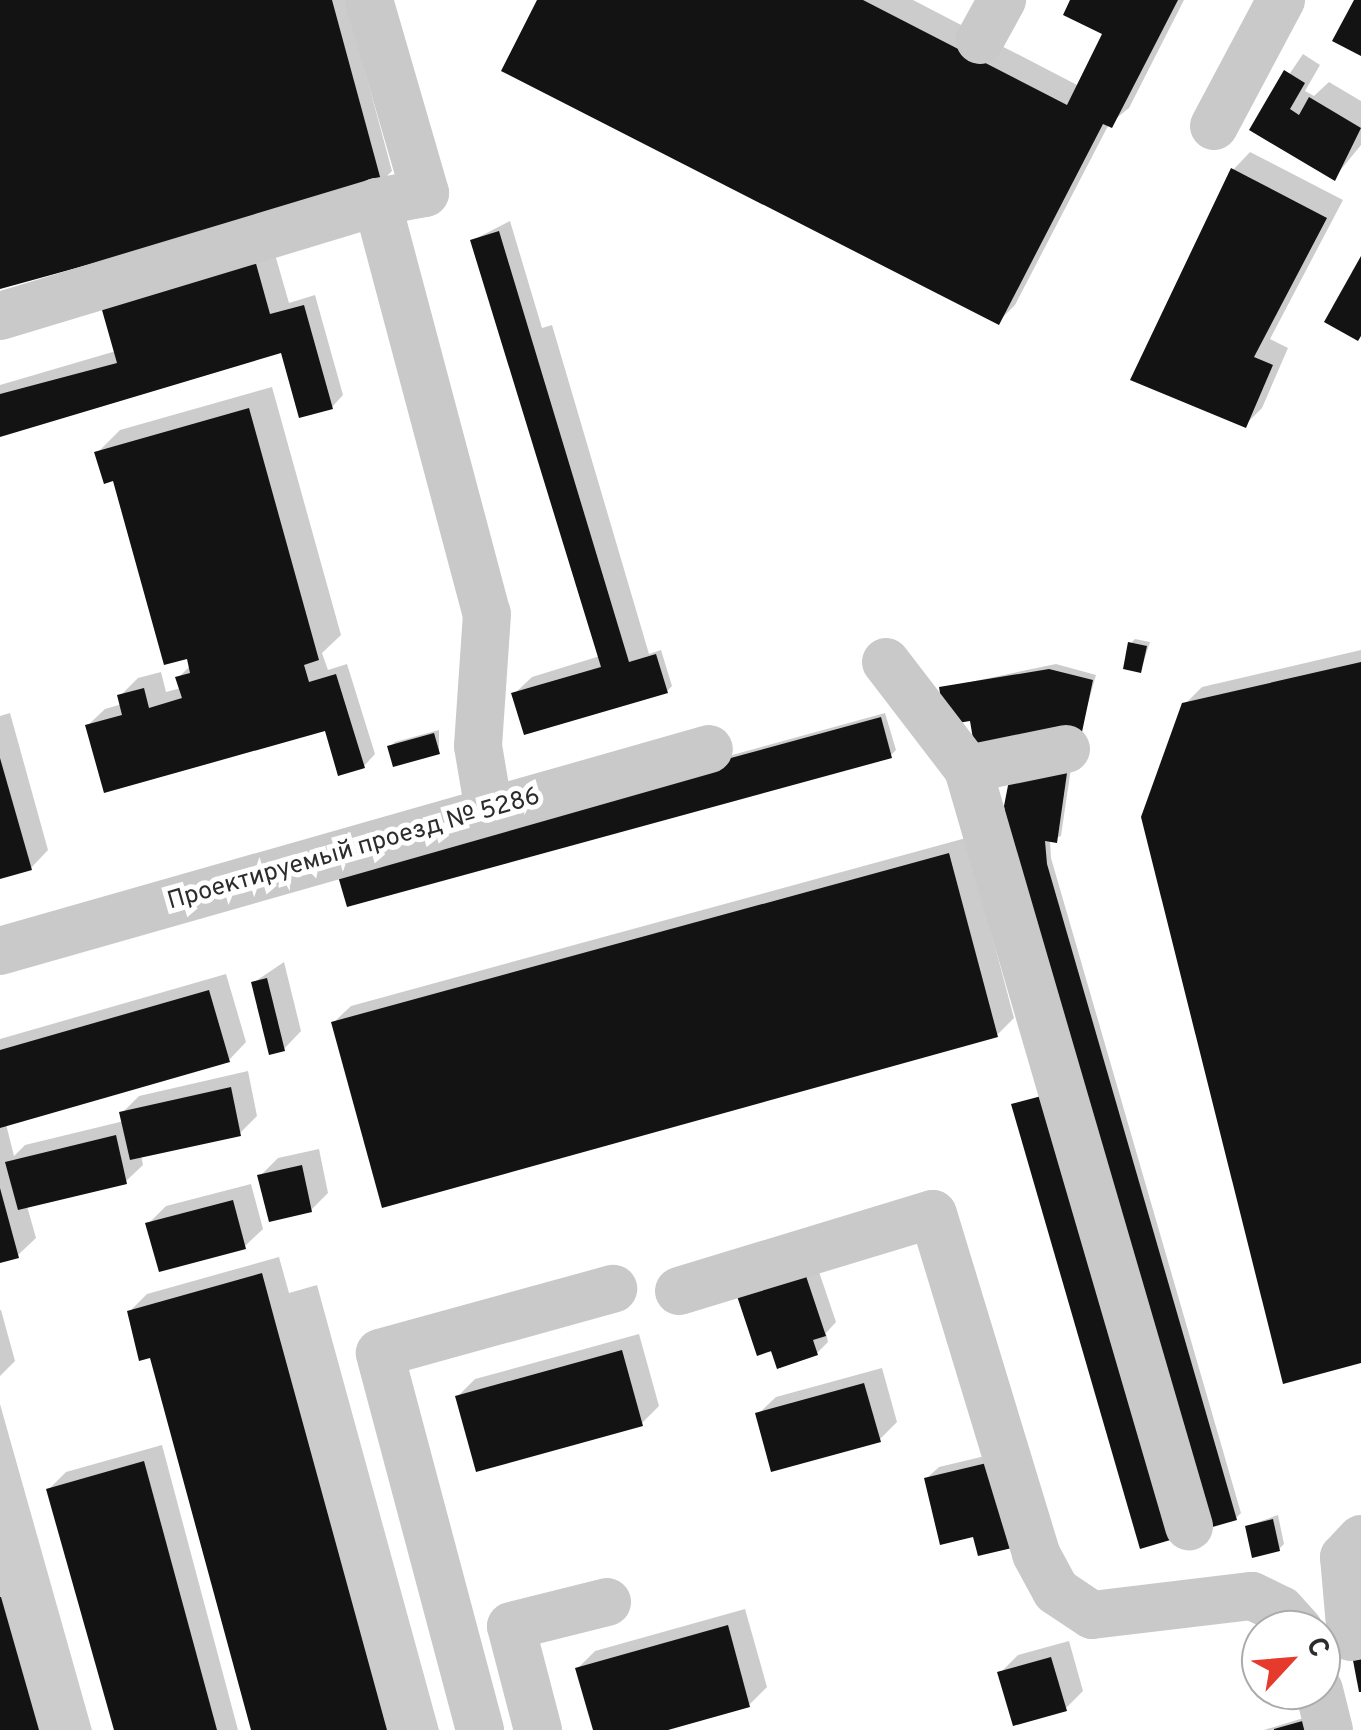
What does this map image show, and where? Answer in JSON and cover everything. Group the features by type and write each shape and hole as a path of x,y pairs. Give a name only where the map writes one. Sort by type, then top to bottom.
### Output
{"street":[{"path":"0,316 378,202 425,192 370,0"},
{"path":"1214,126 1280,0"},
{"path":"378,202 487,614 478,746 489,811"},
{"path":"886,662 968,769 1189,1526"},
{"path":"968,769 1066,748"},
{"name":"Проектируемый проезд № 5286","path":"0,951 709,749"},
{"path":"679,1291 934,1214 1036,1554 1056,1591 1092,1615 1252,1596 1281,1610"},
{"path":"480,1730 380,1353 613,1289"},
{"path":"1361,1539 1344,1557 1350,1637 1361,1635"},
{"path":"538,1730 512,1626 607,1602"}],"building":[{"path":"0,0 332,0 382,184 0,289"},
{"path":"537,0 863,0 1067,105 1102,34 1063,15 1070,0 1178,0 1112,128 1103,124 999,325 501,71"},
{"path":"1354,0 1361,0 1361,56 1332,41"},
{"path":"1284,70 1305,83 1290,109 1299,115 1309,97 1361,128 1335,181 1249,130"},
{"path":"1231,168 1327,218 1254,357 1273,365 1246,428 1130,380"},
{"path":"499,231 629,662 656,654 668,693 524,735 511,693 601,667 470,240"},
{"path":"1361,256 1361,336 1358,341 1324,322"},
{"path":"255,260 270,314 304,305 333,409 299,418 281,353 0,437 0,394 117,363 100,303"},
{"path":"249,408 319,660 304,665 309,682 336,674 365,768 338,776 325,731 104,793 85,725 122,715 117,695 144,688 149,708 182,698 175,677 190,673 187,659 164,665 113,481 104,484 94,452"},
{"path":"1128,642 1147,646 1141,673 1123,669"},
{"path":"1361,662 1361,1363 1283,1384 1141,817 1182,703"},
{"path":"1049,669 1093,680 1082,732 975,751 970,721 945,725 939,687"},
{"path":"881,717 892,758 347,907 335,866"},
{"path":"434,733 440,754 393,767 387,746"},
{"path":"0,758 32,870 0,879"},
{"path":"1011,770 1067,773 1057,843 1045,841 1047,864 1237,1520 1202,1530 1019,895 1004,806"},
{"path":"949,853 998,1037 382,1208 331,1022"},
{"path":"267,978 285,1051 269,1055 251,982"},
{"path":"209,990 230,1062 0,1128 0,1050"},
{"path":"231,1087 241,1136 130,1160 119,1112"},
{"path":"1049,1094 1177,1538 1140,1549 1011,1104"},
{"path":"116,1135 127,1184 18,1210 5,1162"},
{"path":"302,1165 312,1212 269,1222 257,1175"},
{"path":"0,1188 19,1258 0,1263"},
{"path":"233,1200 246,1249 159,1272 145,1223"},
{"path":"804,1270 826,1336 813,1340 818,1355 777,1369 771,1351 757,1356 736,1293"},
{"path":"262,1273 387,1730 251,1730 150,1358 139,1361 127,1311"},
{"path":"622,1350 643,1426 476,1472 455,1396"},
{"path":"864,1383 881,1442 771,1472 755,1413"},
{"path":"144,1461 217,1730 114,1730 46,1489"},
{"path":"991,1462 1012,1548 978,1556 973,1537 940,1545 924,1478"},
{"path":"1273,1519 1280,1551 1252,1558 1245,1526"},
{"path":"1,1597 39,1730 0,1730"},
{"path":"728,1625 750,1707 668,1730 593,1730 575,1668"},
{"path":"1361,1648 1361,1692 1359,1692 1351,1650"},
{"path":"1051,1657 1067,1711 1013,1726 997,1672"},
{"path":"1306,1720 1308,1730 1274,1730 1274,1729"}]}
